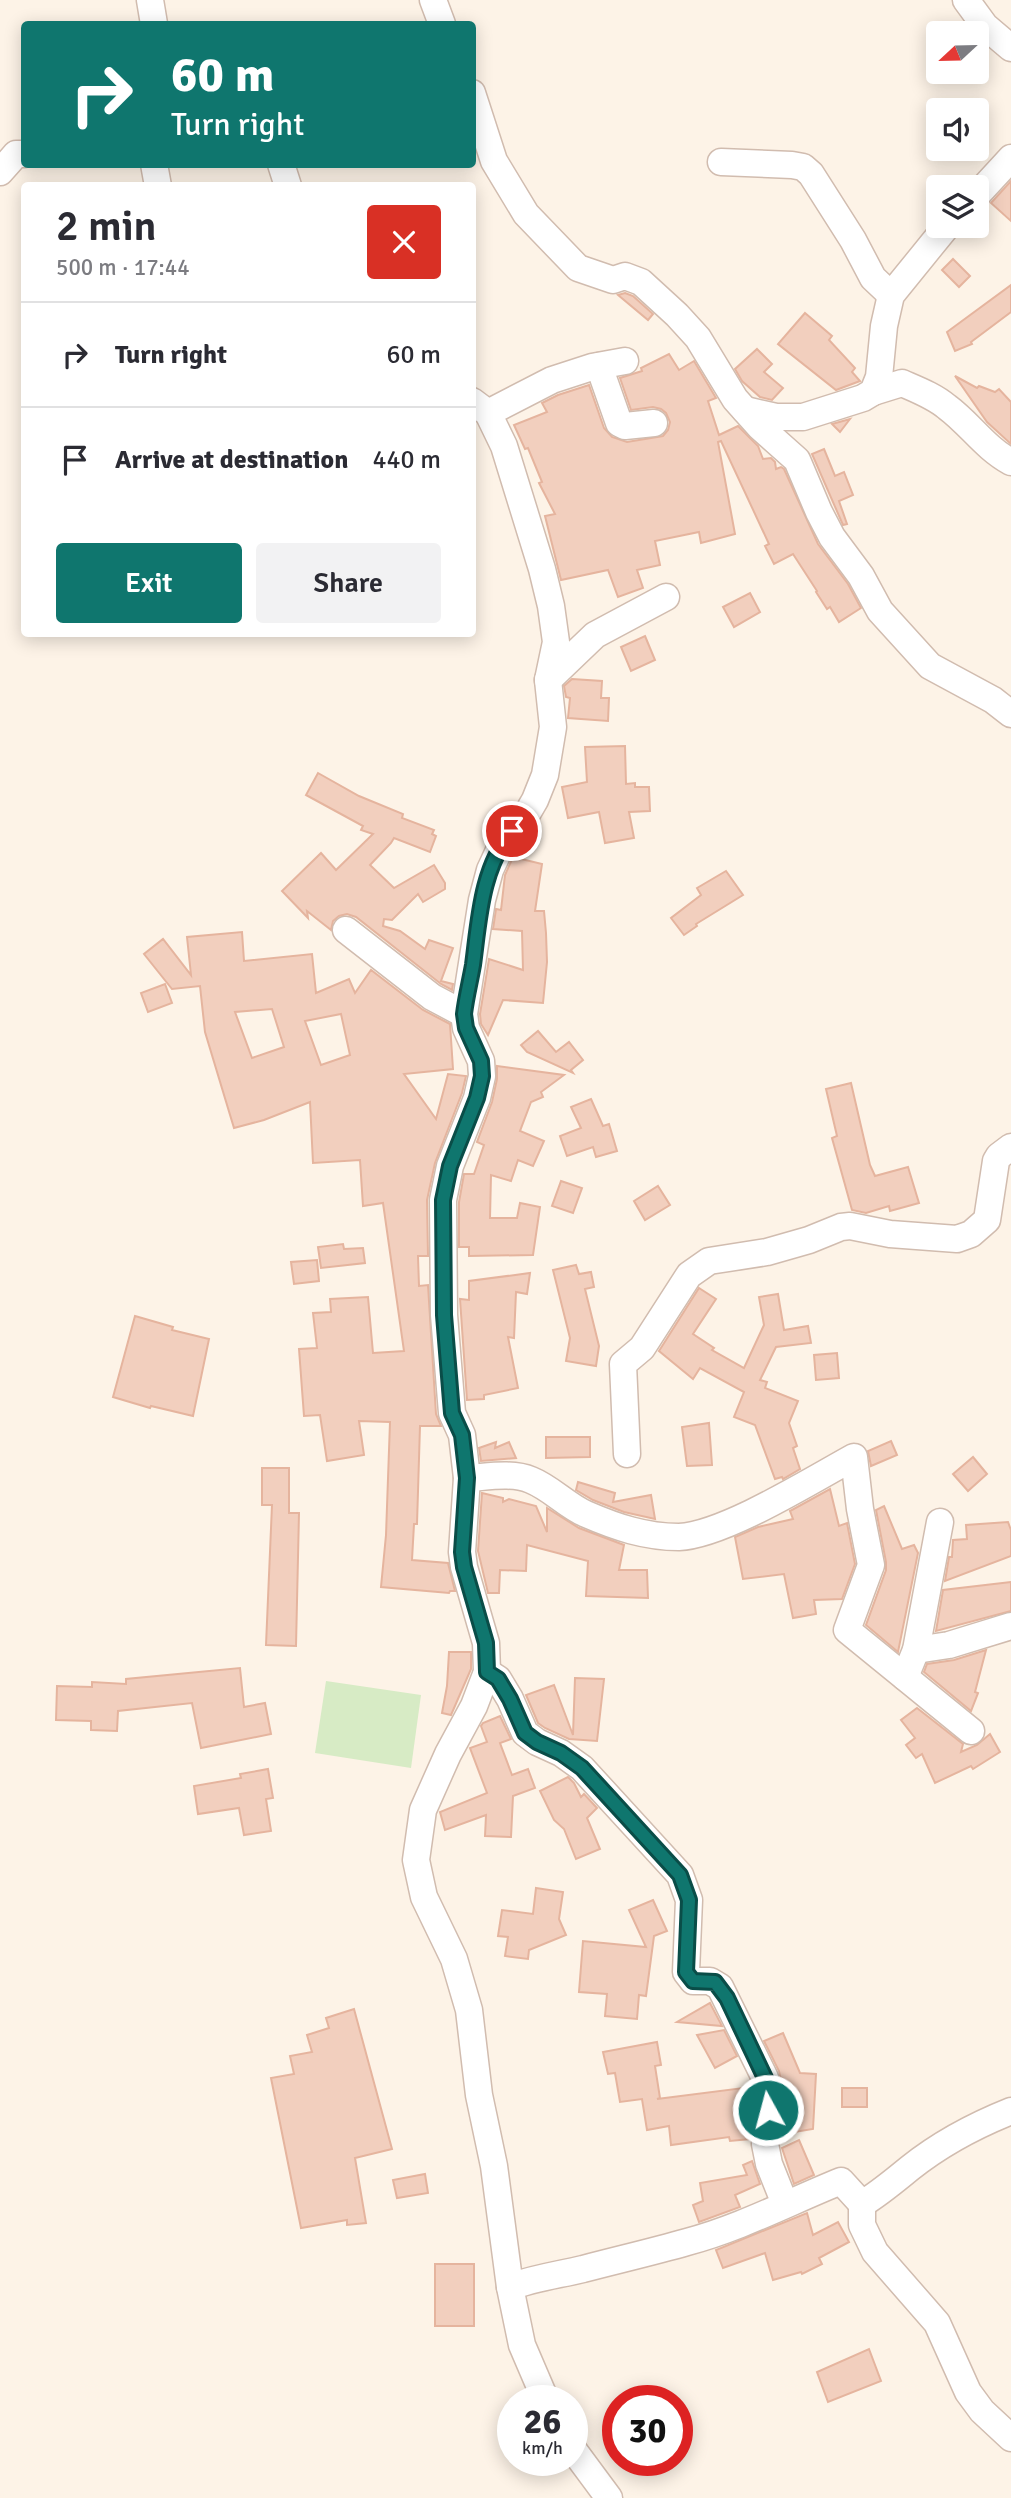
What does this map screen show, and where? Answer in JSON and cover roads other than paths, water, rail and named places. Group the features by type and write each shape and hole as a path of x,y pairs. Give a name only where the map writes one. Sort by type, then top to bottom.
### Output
{"street":[{"path":"433,0 441,21"},
{"path":"966,0 985,26 1011,48"},
{"path":"476,105 494,161 526,214 578,268 613,280 625,276 641,282 698,338 735,399 760,427 797,460 832,537 861,576 880,611 930,666 993,700 1011,713"},
{"path":"0,172 16,154 21,154"},
{"path":"989,182 1011,158"},
{"path":"721,162 803,167 811,174 853,240 873,278 891,295"},
{"path":"873,392 879,377 884,326 891,295 937,238"},
{"path":"539,2385 522,2345 510,2287 494,2166 479,2095 468,2010 454,1959 424,1897 416,1860 423,1810 448,1754 474,1706 487,1672 486,1643 462,1552 467,1478 462,1435 452,1413 448,1375 443,1211 450,1166 477,1098 482,1076 481,1061 466,1028 464,1014 482,900 503,842 524,820 535,800 545,775 553,727 548,680 556,642 551,606 537,550 504,446 480,407 552,380 625,361"},
{"path":"599,366 619,423 625,426 654,422"},
{"path":"745,411 776,417 803,417 902,383 947,406 980,440 1011,462"},
{"path":"548,680 594,635 666,597"},
{"path":"346,930 432,997 464,1014"},
{"path":"627,1454 623,1364 642,1348 689,1275 698,1267 709,1261 767,1252 850,1226 890,1234 957,1239 971,1234 987,1220 996,1161 1011,1147"},
{"path":"467,1478 521,1477 533,1480 582,1512 626,1531 681,1537 717,1528 854,1457 860,1509 871,1565 847,1630 971,1731"},
{"path":"905,1677 916,1650 940,1522"},
{"path":"916,1650 949,1645 1011,1626"},
{"path":"487,1672 498,1679 525,1733 582,1768 680,1875 689,1900 686,1972 693,1981 710,1981 720,1987 765,2078 768,2097 765,2144 769,2164 785,2203"},
{"path":"862,2204 884,2191 911,2167 972,2128 1011,2111"},
{"path":"510,2287 535,2278 688,2242 740,2226 785,2203 841,2181 862,2204 862,2225 875,2252 937,2323 968,2392 982,2411 1011,2438"},
{"path":"588,2470 609,2498"}]}
